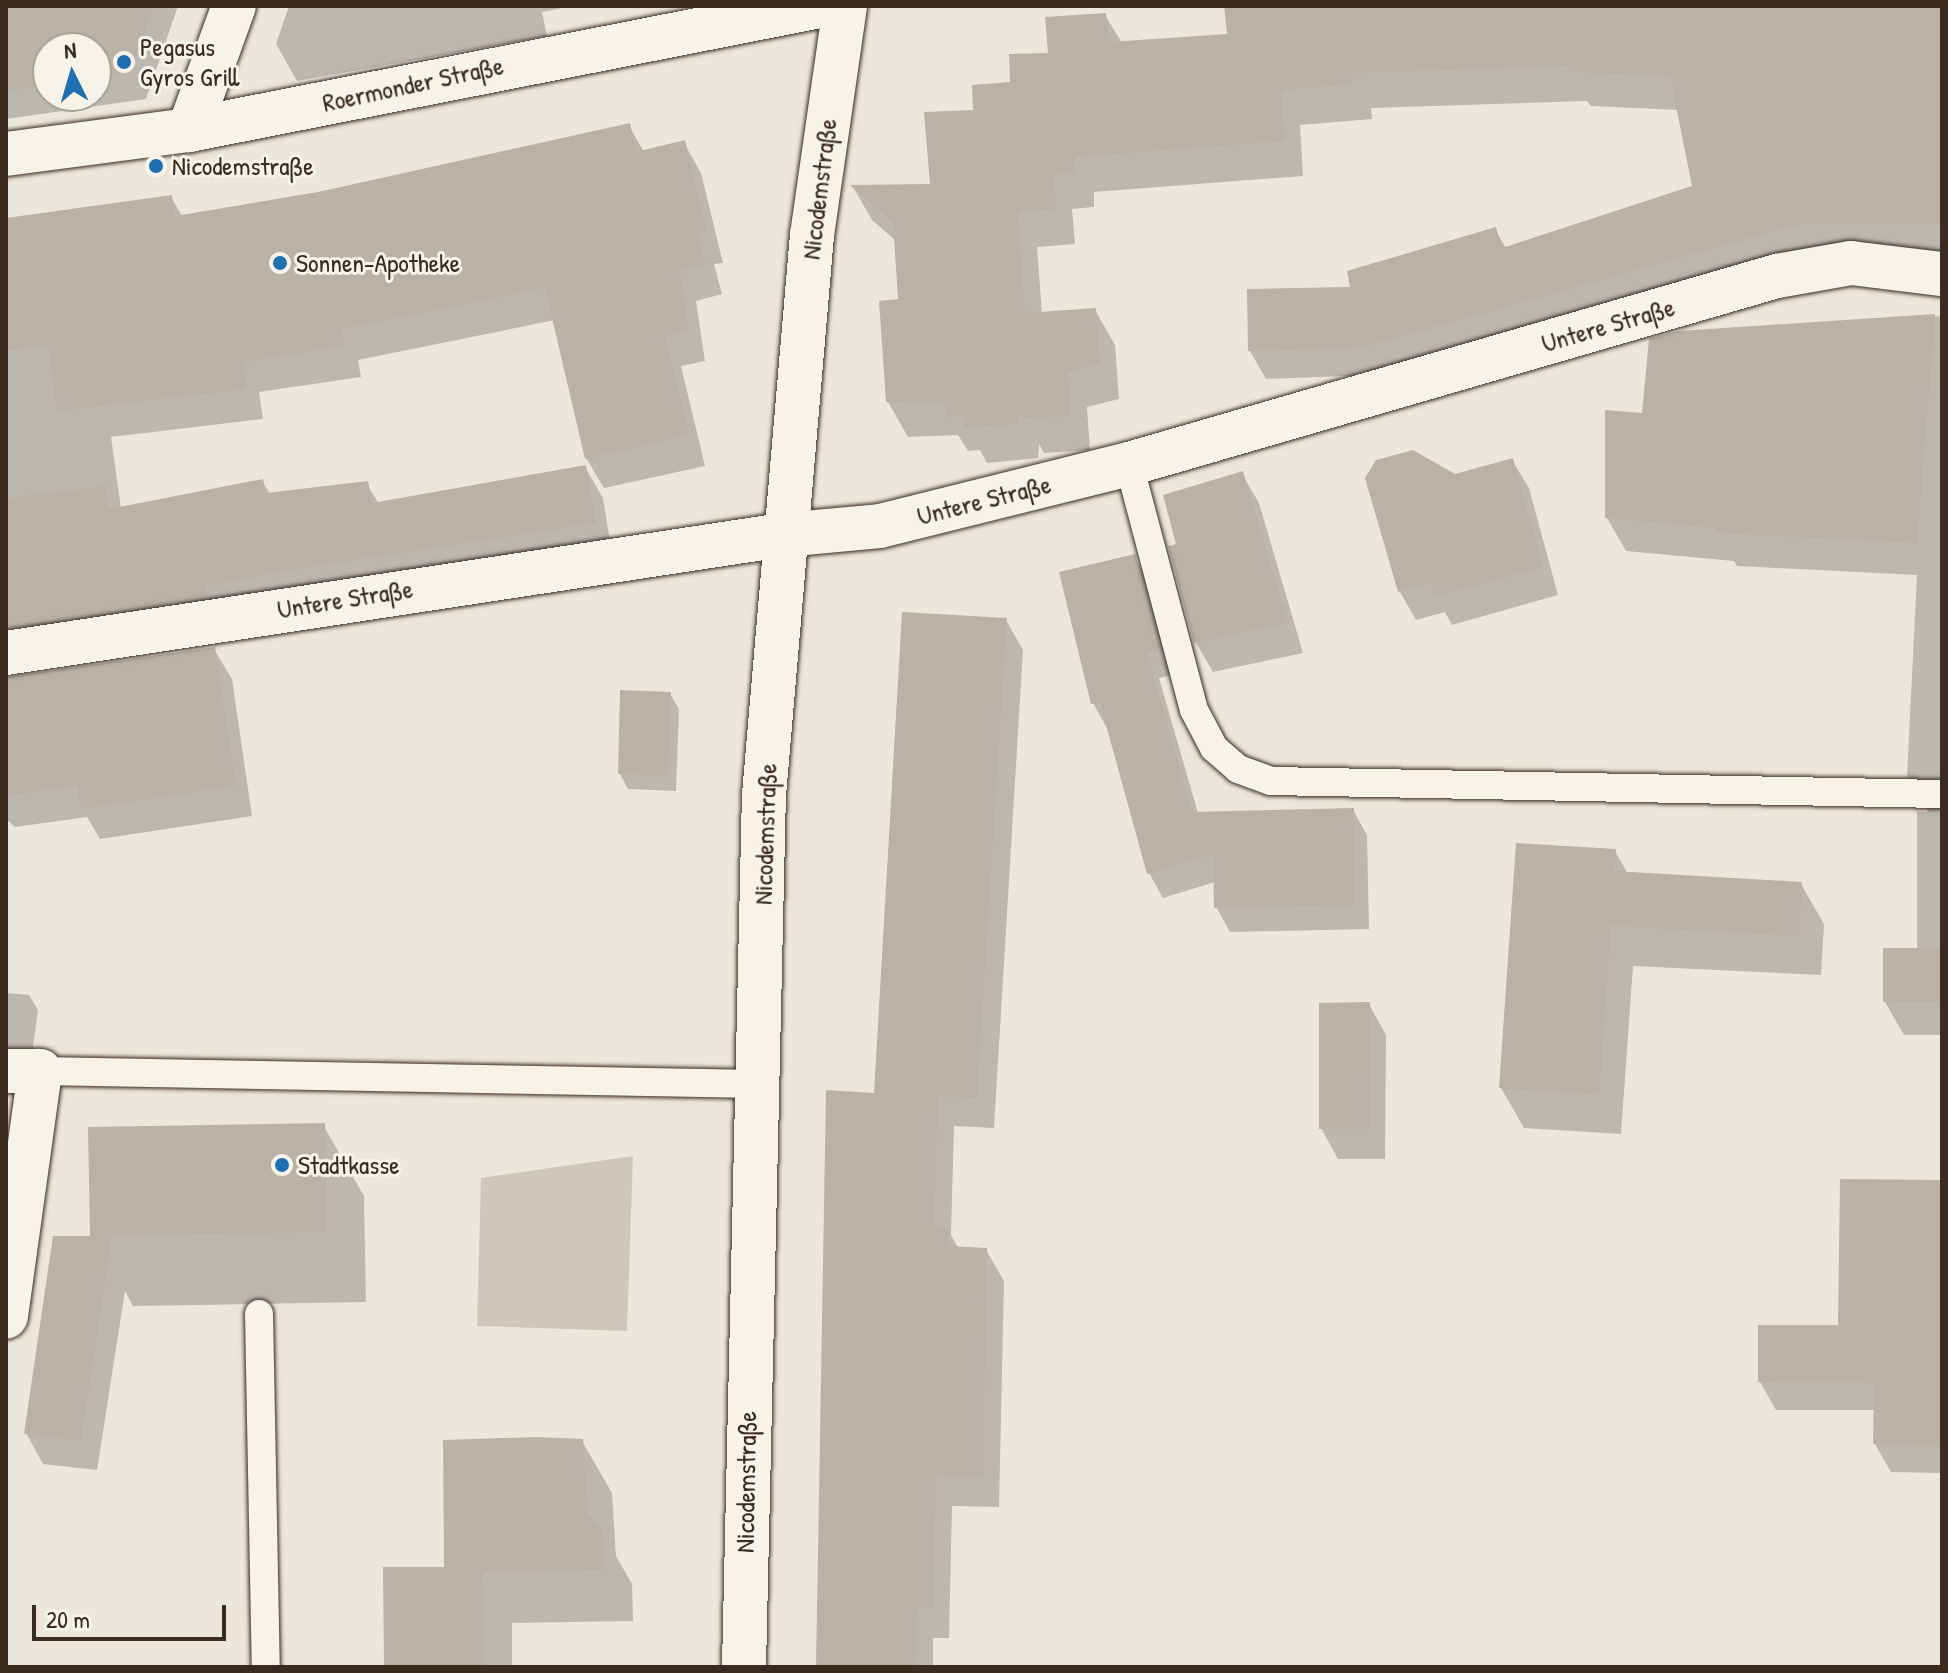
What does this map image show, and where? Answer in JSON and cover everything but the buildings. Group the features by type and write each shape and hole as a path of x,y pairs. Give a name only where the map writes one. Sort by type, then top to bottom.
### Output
{"main road":[{"path":"189,130 234,6"},
{"name":"Roermonder Straße","path":"6,154 189,130 820,6"},
{"name":"Nicodemstraße","path":"744,1667 764,795 783,535 794,467 812,235 845,6"},
{"name":"Untere Straße","path":"6,653 783,535 880,526 1129,464 1777,276 1851,263 1942,274"},
{"path":"6,1317 23,1071"}],"lane":[{"path":"1129,464 1194,710 1214,748 1238,769 1271,781 1942,794"},
{"path":"23,1071 758,1084"},
{"path":"259,1314 266,1667"}],"shaded area":[{"path":"633,1156 627,1331 477,1326 481,1178"}],"place":[{"name":"Pegasus Gyros Grill","path":"124,62"},
{"name":"Nicodemstraße","path":"156,166"},
{"name":"Sonnen-Apotheke","path":"280,263"},
{"name":"Stadtkasse","path":"282,1165"}]}
